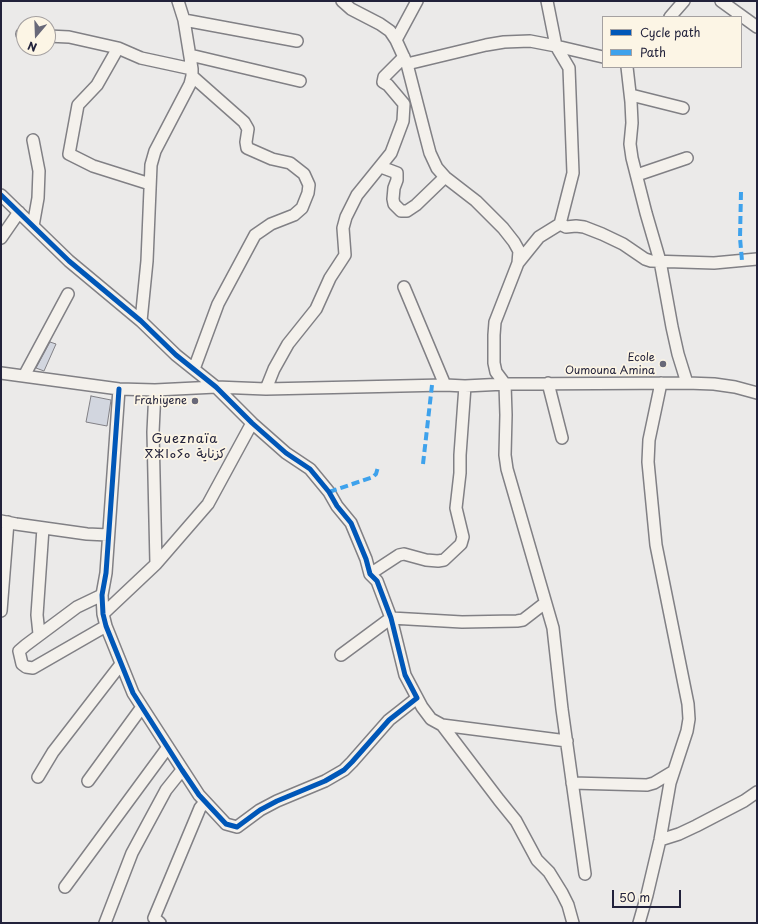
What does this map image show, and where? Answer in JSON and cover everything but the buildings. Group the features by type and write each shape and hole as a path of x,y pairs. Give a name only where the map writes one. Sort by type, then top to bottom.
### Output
{"street":[{"path":"141,321 147,261 151,165 155,151 190,84 192,73 184,20 178,1"},
{"path":"342,1 390,31 406,60 430,153 437,168 445,177 476,201 503,228 519,251 518,263 495,322 494,364 496,372 505,384 505,455 507,469 553,628 585,874"},
{"path":"396,40 417,1"},
{"path":"518,263 539,236 560,224 573,173 569,68 556,46 547,1"},
{"path":"671,16 684,1"},
{"path":"722,1 757,27"},
{"path":"184,20 297,41"},
{"path":"56,36 69,37 118,48 141,58 192,73 244,122 248,129 246,142 248,148 272,159 290,163 304,174 309,185 308,193 302,208 294,215 271,224 255,235 218,304 194,370"},
{"path":"266,389 274,369 288,344 316,309 330,278 345,255 343,228 346,217 357,195 392,153 403,121 404,104 388,85 383,82 384,77 406,60 504,42 530,41 602,57"},
{"path":"118,48 97,85 78,105 69,154 92,166 150,184"},
{"path":"190,55 300,81"},
{"path":"627,68 631,95 632,123 630,144 660,261 678,354 687,382"},
{"path":"631,95 683,108"},
{"path":"32,226 38,198 39,171 33,140"},
{"path":"637,175 687,158"},
{"path":"381,167 397,173 393,199 394,204 401,211 407,211 416,205 445,177"},
{"path":"1,195 69,261 141,321 176,355 216,387 252,424 286,453 310,469 329,492 337,506 351,524 366,559 370,574 376,581 391,618 405,675 417,698 431,719 442,725 567,741"},
{"path":"1,238 19,212"},
{"path":"560,224 566,227 584,227 602,234 651,261 714,263 757,259"},
{"path":"404,287 445,385"},
{"path":"24,376 68,294"},
{"path":"1,373 119,389 155,390 216,387 266,389 445,385 465,386 548,383 687,382 735,387 757,393"},
{"path":"548,383 562,438"},
{"path":"639,923 660,840 670,783 687,731 689,719 688,704 656,545 648,462 648,440 661,383"},
{"path":"370,574 399,555 404,554 426,560 444,560 462,544 463,537 456,514 456,508 460,473 465,386"},
{"path":"119,389 102,595 103,614 106,626 133,693 199,795 226,824 237,827 260,810 277,801 325,781 344,770 388,720 417,698"},
{"path":"155,390 154,432 156,564"},
{"path":"103,614 156,564 208,504 252,424"},
{"path":"1,611 4,522 87,534 108,535"},
{"path":"39,634 37,616 44,528"},
{"path":"102,595 77,607 39,634 19,651 22,664 26,667 33,668 106,626"},
{"path":"342,655 391,618 462,622 517,621 524,620 545,603"},
{"path":"38,777 53,752 122,664"},
{"path":"88,781 142,707"},
{"path":"442,725 516,821 537,860 549,872 562,894 568,905 573,923"},
{"path":"65,887 168,747"},
{"path":"105,923 132,853 166,790 182,770"},
{"path":"572,783 647,785 654,783 674,771"},
{"path":"660,840 679,834 696,826 744,801 757,792"},
{"path":"160,923 154,918 200,808 205,802"}],"marked path":[{"path":"741,192 740,238 742,261"},
{"path":"423,464 432,385"},
{"path":"329,492 373,477 376,474 378,467"}],"cycle path":[{"path":"1,195 69,261 141,321 176,355 216,387 252,423 286,453 310,469 329,492 337,506 351,523 366,559 370,574 377,581 391,618 405,675 417,698 389,720 344,770 325,781 277,801 260,810 237,827 226,824 199,795 182,770 133,693 106,626 103,614 102,595 106,573 119,389"}],"place":[{"name":"Ecole Oumouna Amina","path":"663,364"},
{"name":"Frahiyene","path":"195,401"}],"district":[{"name":"Gueznaïa ⴳⵣⵏⴰⵢⴰ كزناية","path":"185,446"}]}
